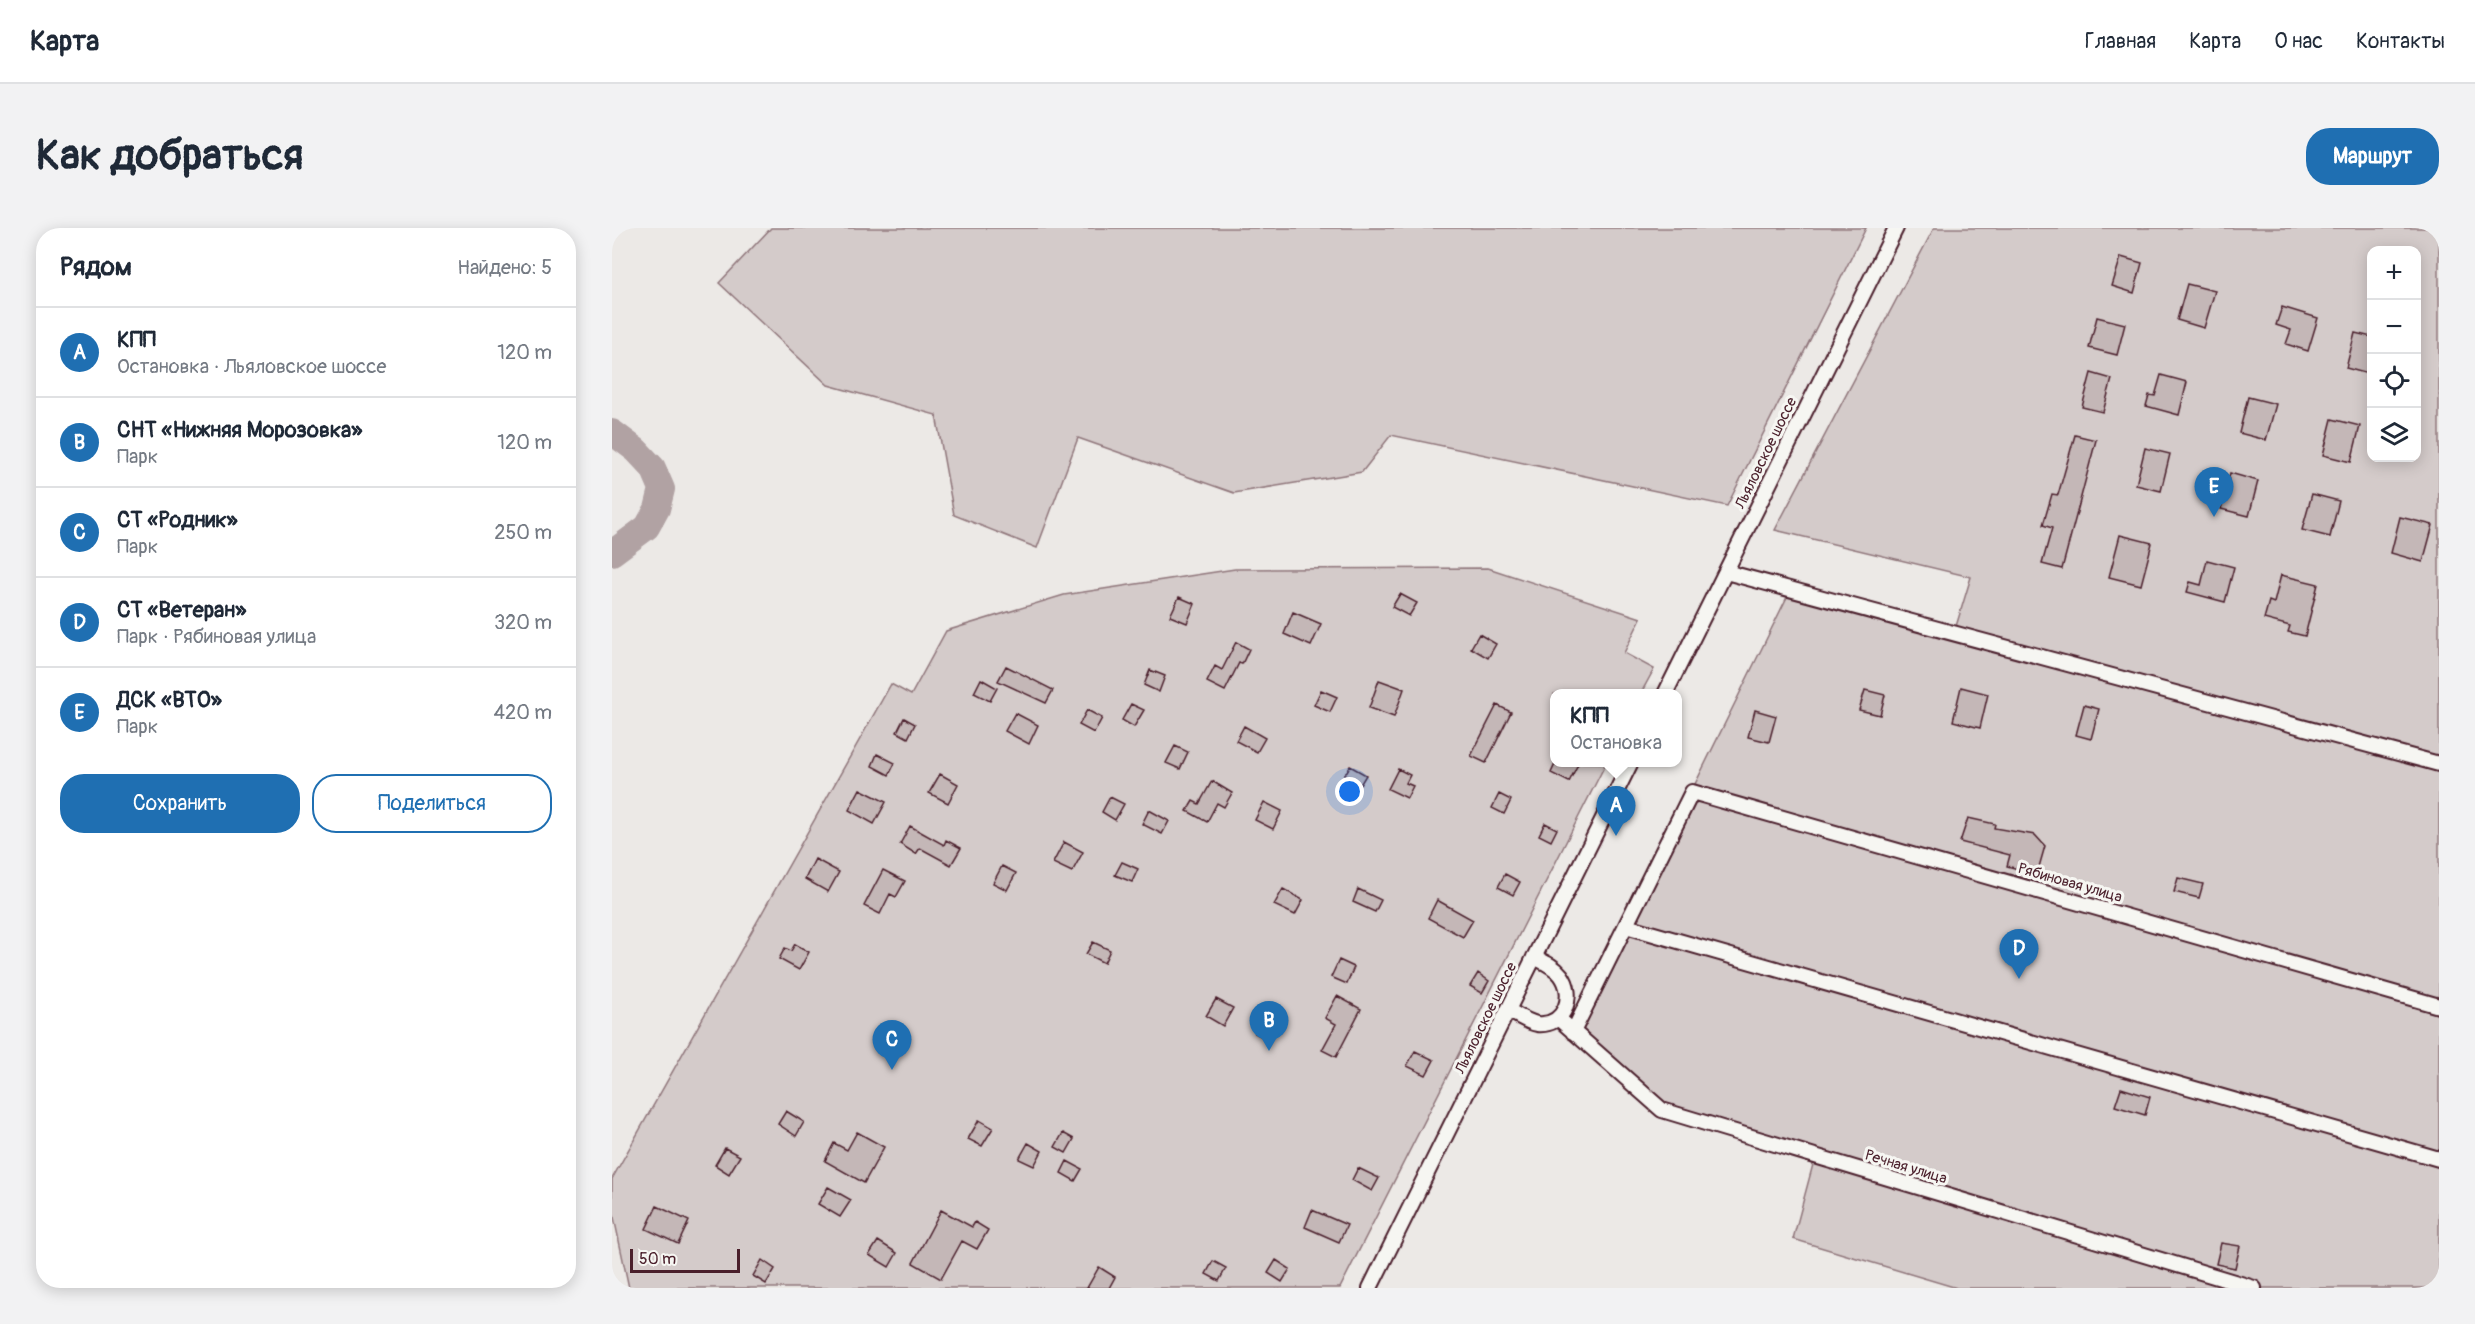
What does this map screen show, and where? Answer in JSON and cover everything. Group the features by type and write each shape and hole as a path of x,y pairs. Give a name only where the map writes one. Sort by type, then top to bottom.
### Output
{"street":[{"name":"Льяловское шоссе","path":"1667,689 1896,228"},
{"path":"1726,572 2439,764"},
{"name":"Льяловское шоссе","path":"1370,1288 1629,767"},
{"name":"Рябиновая улица","path":"1626,926 1692,792 2439,1005"},
{"path":"1574,1032 1626,926 2439,1159"},
{"path":"1508,1010 1536,1024 1558,1018 1566,1008 1569,998 1565,981 1554,968 1534,957"},
{"name":"Речная улица","path":"1558,1018 1662,1110 2254,1288"}],"shaded area":[{"path":"771,228 1866,228 1727,506 1391,435 1362,472 1234,493 1078,438 1037,548 954,515 936,415 828,385 719,283"},
{"path":"1934,228 2439,228 2439,1288 1957,1288 1793,1239 1815,1157 1662,1110 1573,1032 1791,589 1954,633 1971,577 1775,530"},
{"path":"1488,568 1641,618 1624,653 1654,669 1643,689 1550,689 1550,767 1604,767 1340,1288 629,1288 612,1208 612,1179 891,684 911,695 946,631 1064,595 1235,569"}],"building":[{"path":"2121,257 2142,263 2134,293 2112,286"},
{"path":"2187,284 2215,291 2204,328 2177,320"},
{"path":"2282,307 2318,318 2308,351 2286,344 2291,330 2276,325"},
{"path":"2097,317 2125,324 2117,355 2089,348"},
{"path":"2355,333 2367,336 2367,374 2346,368"},
{"path":"2091,373 2112,379 2103,412 2082,407"},
{"path":"2161,375 2187,382 2179,415 2146,406 2149,395 2155,396"},
{"path":"2248,397 2276,404 2266,440 2239,433"},
{"path":"2332,419 2360,426 2351,462 2323,455"},
{"path":"2075,435 2096,440 2062,569 2042,564 2052,528 2043,525 2052,494 2058,495"},
{"path":"2145,448 2170,454 2161,491 2136,485"},
{"path":"2230,473 2258,481 2249,516 2221,509"},
{"path":"2312,494 2339,501 2330,537 2302,530"},
{"path":"2400,517 2433,525 2423,562 2391,553"},
{"path":"2120,535 2152,543 2141,585 2109,577"},
{"path":"2207,560 2234,567 2225,602 2187,592 2190,582 2201,585"},
{"path":"2281,575 2318,584 2305,636 2288,632 2290,626 2264,619 2269,601 2274,603"},
{"path":"1400,594 1417,603 1409,616 1392,607"},
{"path":"1179,597 1195,604 1187,623 1170,616"},
{"path":"1293,612 1321,624 1311,646 1284,634"},
{"path":"1479,634 1496,644 1488,658 1471,648"},
{"path":"1236,642 1249,649 1225,691 1207,682 1215,666 1222,670"},
{"path":"1006,666 1053,690 1046,703 998,681"},
{"path":"1150,670 1165,676 1159,692 1144,685"},
{"path":"981,679 997,688 990,701 974,693"},
{"path":"1379,680 1404,689 1394,717 1369,708"},
{"path":"1961,687 1988,694 1980,728 1953,721"},
{"path":"1321,690 1337,697 1330,712 1314,705"},
{"path":"1865,690 1885,695 1880,715 1859,710"},
{"path":"1131,704 1144,710 1134,727 1122,720"},
{"path":"1497,705 1511,712 1486,763 1471,756"},
{"path":"2084,705 2099,709 2091,739 2076,735"},
{"path":"1087,710 1102,718 1094,733 1079,725"},
{"path":"1755,710 1776,716 1769,742 1748,737"},
{"path":"1015,713 1038,725 1029,744 1005,731"},
{"path":"904,718 915,724 908,738 897,732"},
{"path":"1244,726 1265,738 1257,752 1236,741"},
{"path":"1175,746 1188,752 1180,769 1166,763"},
{"path":"877,754 895,763 889,775 872,766"},
{"path":"1350,766 1366,775 1360,785 1344,776"},
{"path":"1554,767 1576,767 1569,782 1551,773"},
{"path":"1398,769 1410,775 1406,783 1413,786 1407,798 1388,789"},
{"path":"940,774 958,784 948,803 929,793"},
{"path":"1212,781 1232,793 1224,807 1217,803 1207,822 1187,811 1193,801 1199,804"},
{"path":"860,789 886,802 874,824 849,810"},
{"path":"1499,794 1511,800 1504,814 1492,808"},
{"path":"1110,797 1124,804 1115,820 1102,812"},
{"path":"1264,802 1282,811 1273,829 1255,820"},
{"path":"1149,810 1169,821 1162,834 1142,824"},
{"path":"1968,818 1995,824 1994,828 2035,835 2045,846 2037,874 2007,866 2010,855 1960,842"},
{"path":"1545,823 1557,829 1551,841 1539,835"},
{"path":"910,826 944,845 946,840 961,848 951,865 920,848 916,854 900,844"},
{"path":"1064,842 1083,852 1072,872 1053,863"},
{"path":"815,859 839,872 828,892 805,879"},
{"path":"1122,862 1138,869 1132,882 1115,875"},
{"path":"1002,866 1016,873 1007,890 993,883"},
{"path":"883,870 905,881 896,897 890,894 880,914 864,906"},
{"path":"1505,874 1520,882 1513,895 1498,887"},
{"path":"2178,878 2203,884 2199,898 2174,892"},
{"path":"1283,889 1303,900 1295,915 1274,905"},
{"path":"1358,889 1381,900 1375,912 1353,902"},
{"path":"1437,900 1473,920 1463,937 1428,918"},
{"path":"1093,942 1110,950 1104,963 1086,954"},
{"path":"795,944 809,952 799,970 779,959 785,948 791,951"},
{"path":"1339,960 1354,967 1347,984 1331,977"},
{"path":"1478,973 1489,981 1482,993 1470,986"},
{"path":"1337,996 1361,1009 1336,1057 1322,1050 1336,1024 1325,1018"},
{"path":"1216,999 1233,1008 1223,1026 1206,1016"},
{"path":"1267,1009 1281,1016 1269,1040 1255,1033"},
{"path":"1415,1051 1434,1060 1426,1075 1407,1066"},
{"path":"2121,1088 2150,1097 2145,1115 2115,1106"},
{"path":"786,1111 804,1122 796,1136 778,1124"},
{"path":"979,1120 993,1128 982,1146 968,1139"},
{"path":"857,1132 884,1147 864,1183 825,1161 834,1143 847,1150"},
{"path":"1063,1133 1074,1139 1066,1153 1055,1147"},
{"path":"1028,1143 1042,1151 1034,1166 1019,1159"},
{"path":"725,1148 740,1156 729,1174 715,1165"},
{"path":"1067,1161 1082,1169 1075,1181 1061,1173"},
{"path":"1358,1168 1379,1178 1372,1191 1352,1180"},
{"path":"828,1187 851,1200 840,1217 818,1204"},
{"path":"657,1206 689,1221 678,1244 646,1229"},
{"path":"941,1210 972,1227 975,1222 988,1230 977,1249 962,1241 941,1279 913,1263"},
{"path":"1312,1210 1347,1225 1339,1242 1305,1227"},
{"path":"878,1241 897,1253 889,1267 869,1255"},
{"path":"2221,1243 2240,1246 2235,1268 2216,1264"},
{"path":"762,1260 775,1269 766,1284 753,1276"},
{"path":"1276,1260 1290,1269 1282,1282 1268,1273"},
{"path":"1213,1261 1226,1268 1219,1281 1206,1274"},
{"path":"1099,1267 1115,1277 1109,1288 1087,1288"}],"waterway":[{"path":"612,432 636,450 653,468 662,489 657,509 647,527 612,553"}],"place":[{"name":"ДСК «ВТО»","path":"2214,517"},
{"name":"КПП","path":"1616,836"},
{"name":"СТ «Ветеран»","path":"2019,979"},
{"name":"СНТ «Нижняя Морозовка»","path":"1269,1051"},
{"name":"СТ «Родник»","path":"892,1070"}]}
